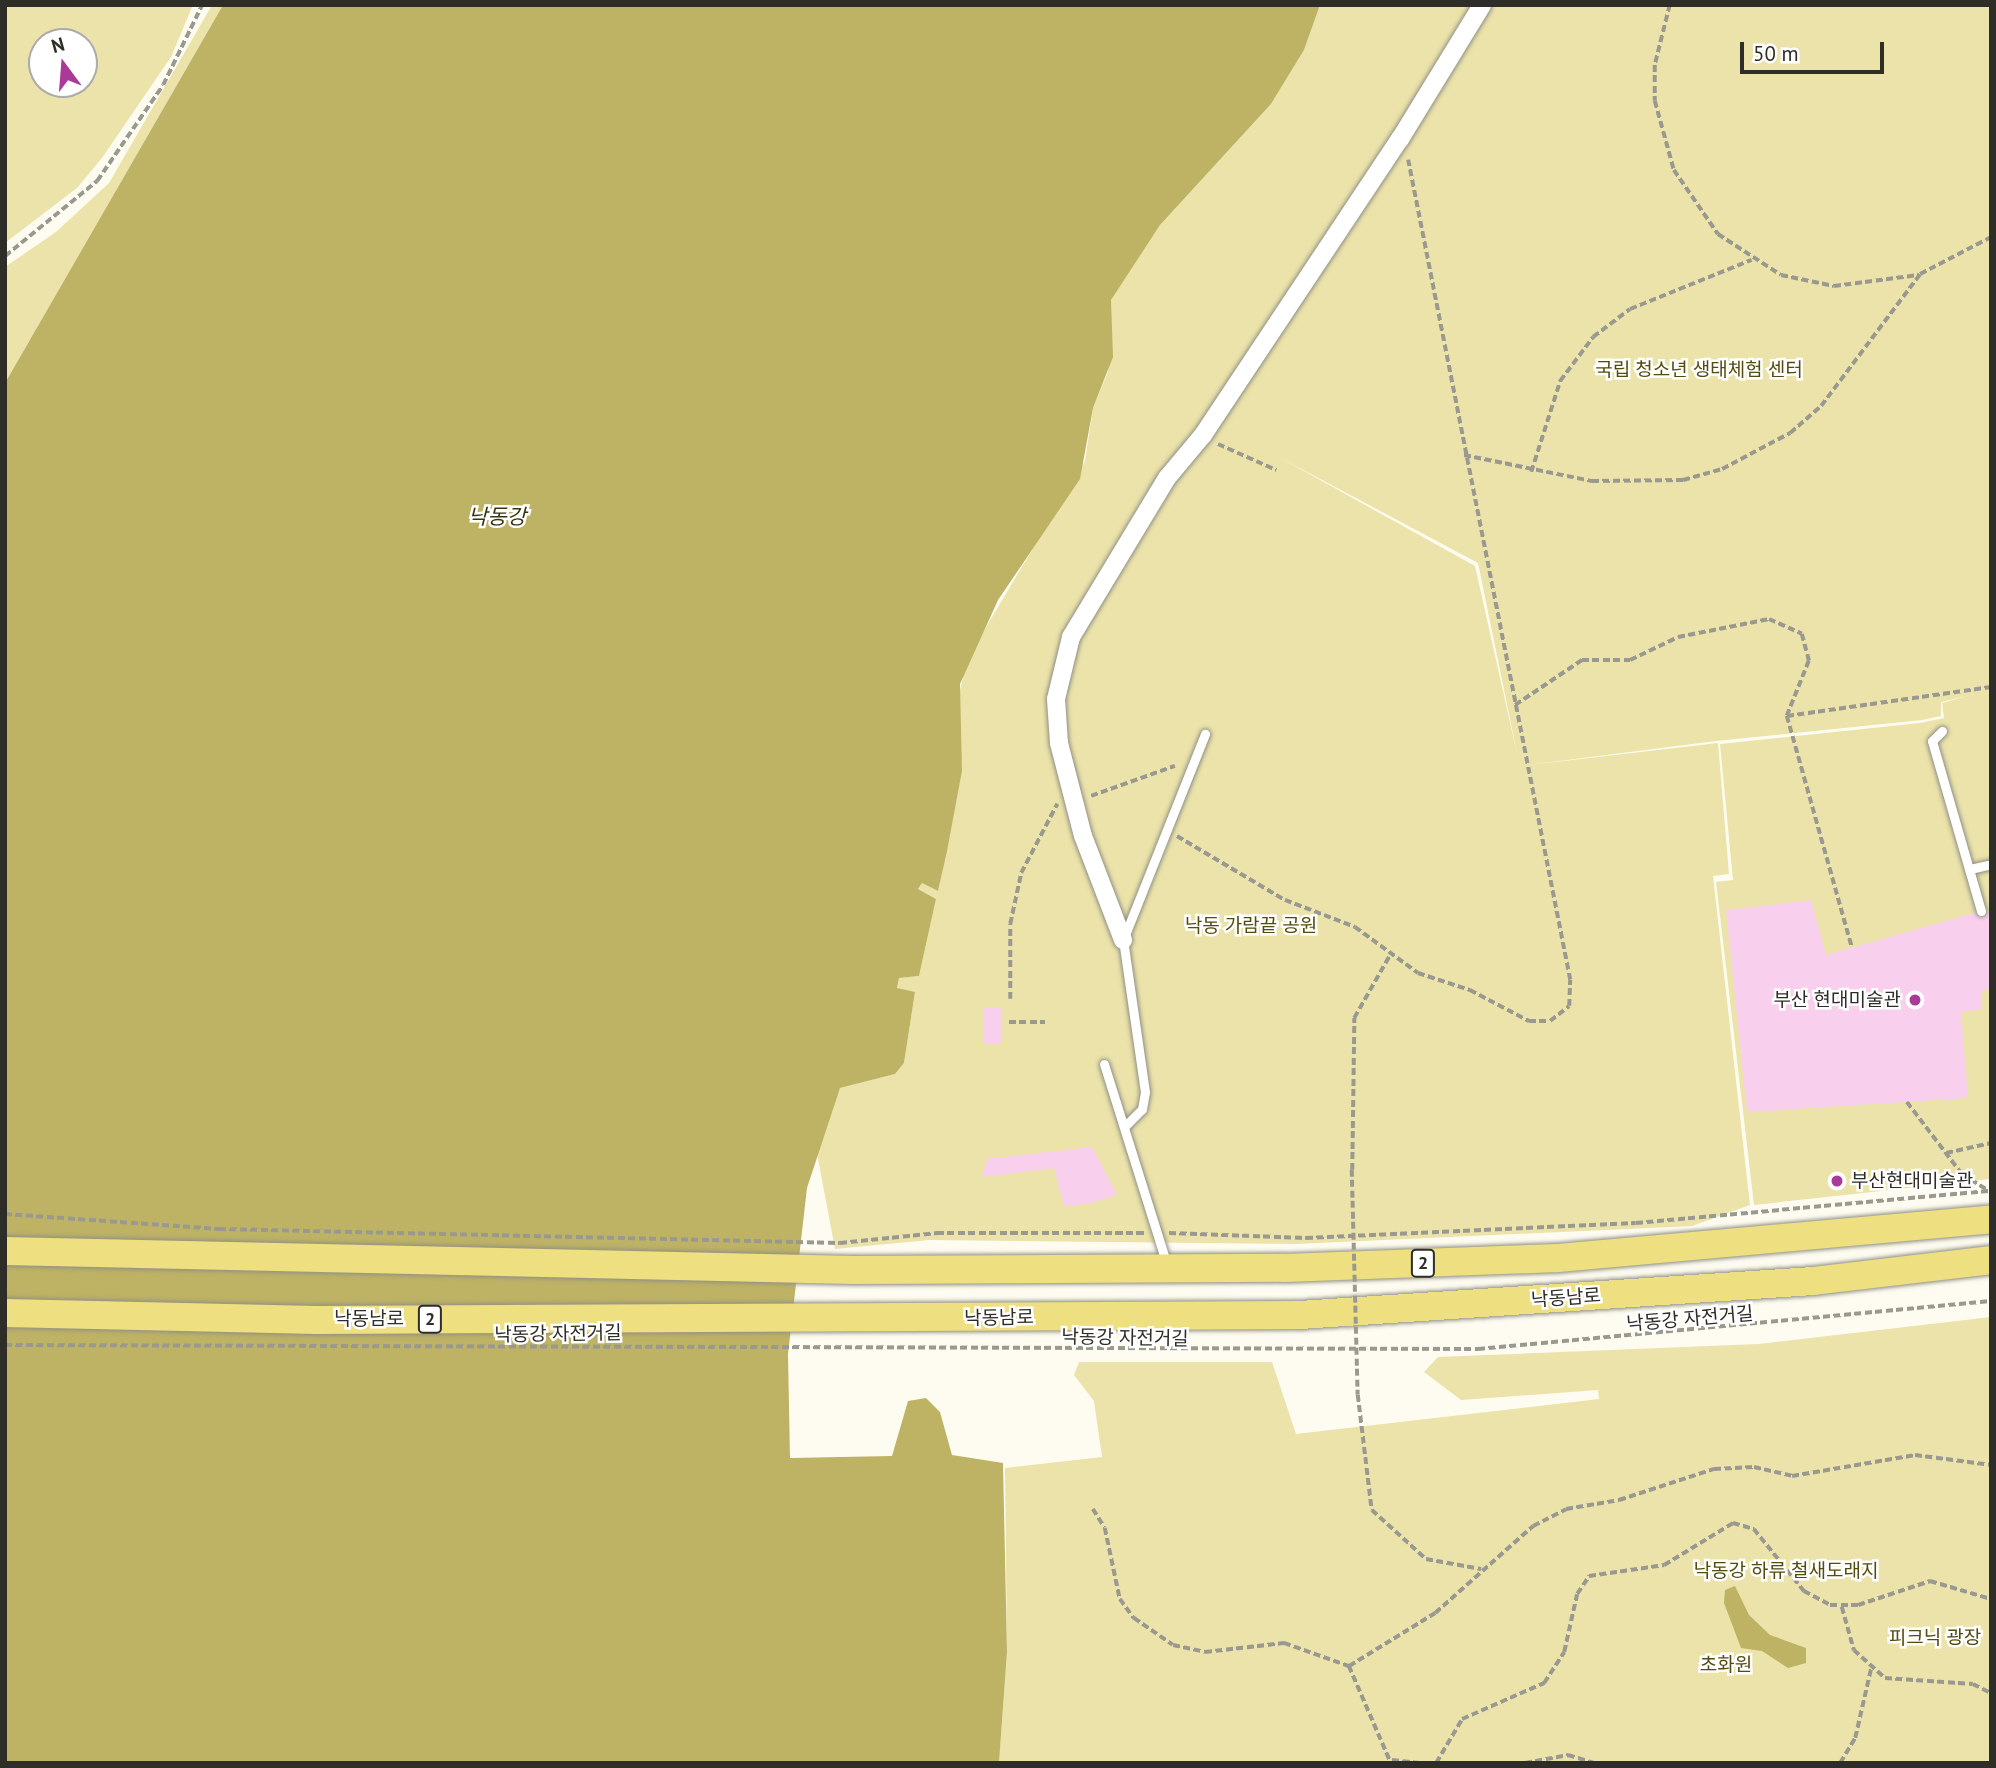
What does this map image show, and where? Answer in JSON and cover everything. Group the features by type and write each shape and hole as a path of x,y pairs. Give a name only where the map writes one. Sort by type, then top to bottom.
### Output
{"main road":[{"name":"2","path":"5,1251 853,1270 1168,1270 1558,1258 1991,1219"},
{"name":"낙동남로","path":"5,1313 854,1319 1300,1315 1813,1281 1991,1260"}],"street":[{"path":"1123,940 1069,795 1056,699 1071,637 1167,478 1200,438 1403,133 1482,5"}],"lane":[{"path":"1942,731 1932,741 1981,911"},
{"path":"1124,1127 1142,1109 1145,1093 1123,940 1162,829 1205,734"},
{"path":"1970,869 1991,864"},
{"path":"1104,1064 1168,1270"}],"path":[{"path":"5,256 97,181 163,85 202,5"},
{"path":"1670,5 1655,65 1655,101 1670,157 1718,234 1751,260 1781,275 1834,286 1920,274 1991,237"},
{"path":"1162,829 1285,900 1355,927 1418,974 1469,989 1529,1021 1550,1021 1569,1006 1570,980 1464,455 1403,133"},
{"path":"1531,472 1560,382 1593,337 1630,309 1751,260"},
{"path":"1464,455 1531,472 1670,481 1748,458 1821,406 1920,274"},
{"path":"1200,438 1276,470"},
{"path":"1515,705 1582,660 1630,660 1678,637 1769,619 1802,634 1809,661 1787,716 1852,947"},
{"path":"1787,716 1991,687"},
{"path":"1010,999 1010,924 1021,873 1069,795 1175,766"},
{"path":"1390,954 1354,1018 1352,1170 1358,1395 1372,1510 1426,1559 1481,1569"},
{"path":"1009,1022 1045,1022"},
{"path":"1908,1102 1962,1174 1990,1191"},
{"path":"1946,1153 1991,1143"},
{"path":"5,1214 219,1229 845,1243 937,1233 1401,1234 1636,1223 1990,1191"},
{"name":"낙동강 자전거길","path":"5,1345 1478,1349 1991,1301"},
{"path":"1349,1665 1444,1606 1481,1569 1552,1514 1714,1469 1754,1467 1792,1476 1915,1455 1991,1465"},
{"path":"1093,1510 1105,1528 1120,1599 1154,1635 1205,1652 1284,1643 1349,1665 1392,1761 1422,1763"},
{"path":"1436,1763 1462,1719 1544,1684 1564,1652 1581,1585 1601,1570 1664,1565 1721,1527 1745,1524 1804,1591 1842,1606 1930,1581 1991,1599"},
{"path":"1842,1606 1853,1650 1871,1668 1905,1683 1965,1683 1991,1693"},
{"path":"1840,1763 1855,1738 1871,1668"},
{"path":"1525,1763 1568,1755 1595,1763"}],"green space":[{"path":"5,5 193,5 171,57 102,158 77,188 5,243"},
{"path":"212,5 223,5 5,383 5,267 56,232 109,183"},
{"path":"1320,5 1991,5 1991,1179 1754,1205 1716,882 1733,880 1720,744 1920,723 1944,718 1942,703 1967,696 1941,702 1941,716 1922,720 1716,741 1520,766 1718,743 1729,874 1713,876 1750,1205 1692,1226 1296,1244 929,1240 835,1249 816,1148 840,1088 895,1074 904,1063 915,992 897,989 899,978 919,976 936,899 918,889 922,883 938,891 962,771 956,709 967,659 1085,461 1093,408 1108,372 1111,300 1119,284 1160,225 1271,104 1304,50","holes":["1277,456 1478,563 1518,758 1475,566"]},
{"name":"낙동강 하류 철새도래지","path":"1991,1317 1991,1763 999,1763 1007,1652 1005,1468 1102,1457 1094,1401 1074,1375 1079,1362 1272,1362 1296,1434 1599,1399 1598,1390 1461,1400 1424,1372 1438,1357 1758,1344"}],"water":[{"name":"낙동강","path":"223,5 1320,5 1304,50 1271,104 1160,225 1111,300 1113,357 1093,408 1080,479 998,600 960,684 962,771 947,851 938,891 922,883 918,889 936,899 919,976 899,978 897,988 915,992 904,1063 895,1074 840,1088 807,1188 788,1354 790,1458 892,1456 908,1401 926,1398 940,1412 952,1455 1003,1463 1007,1652 999,1763 5,1763 5,383"},
{"path":"1735,1586 1749,1615 1770,1635 1806,1648 1806,1663 1788,1668 1762,1651 1741,1648 1724,1603 1725,1590"}],"building":[{"name":"부산 현대미술관","path":"1811,900 1826,955 1974,913 1984,917 1991,908 1991,988 1981,991 1981,1009 1961,1012 1968,1098 1747,1112 1726,910"},
{"path":"983,1008 1001,1008 1001,1044 983,1044"},
{"path":"1092,1147 1117,1195 1087,1204 1064,1206 1054,1168 982,1177 987,1159"}],"place":[{"name":"부산 현대미술관","path":"1915,1000"},
{"name":"부산현대미술관","path":"1837,1181"}],"park label":[{"name":"국립 청소년 생태체험 센터","path":"1699,370"},
{"name":"낙동 가람끝 공원","path":"1251,926"},
{"name":"피크닉 광장","path":"1935,1638"},
{"name":"초화원","path":"1726,1665"}]}
